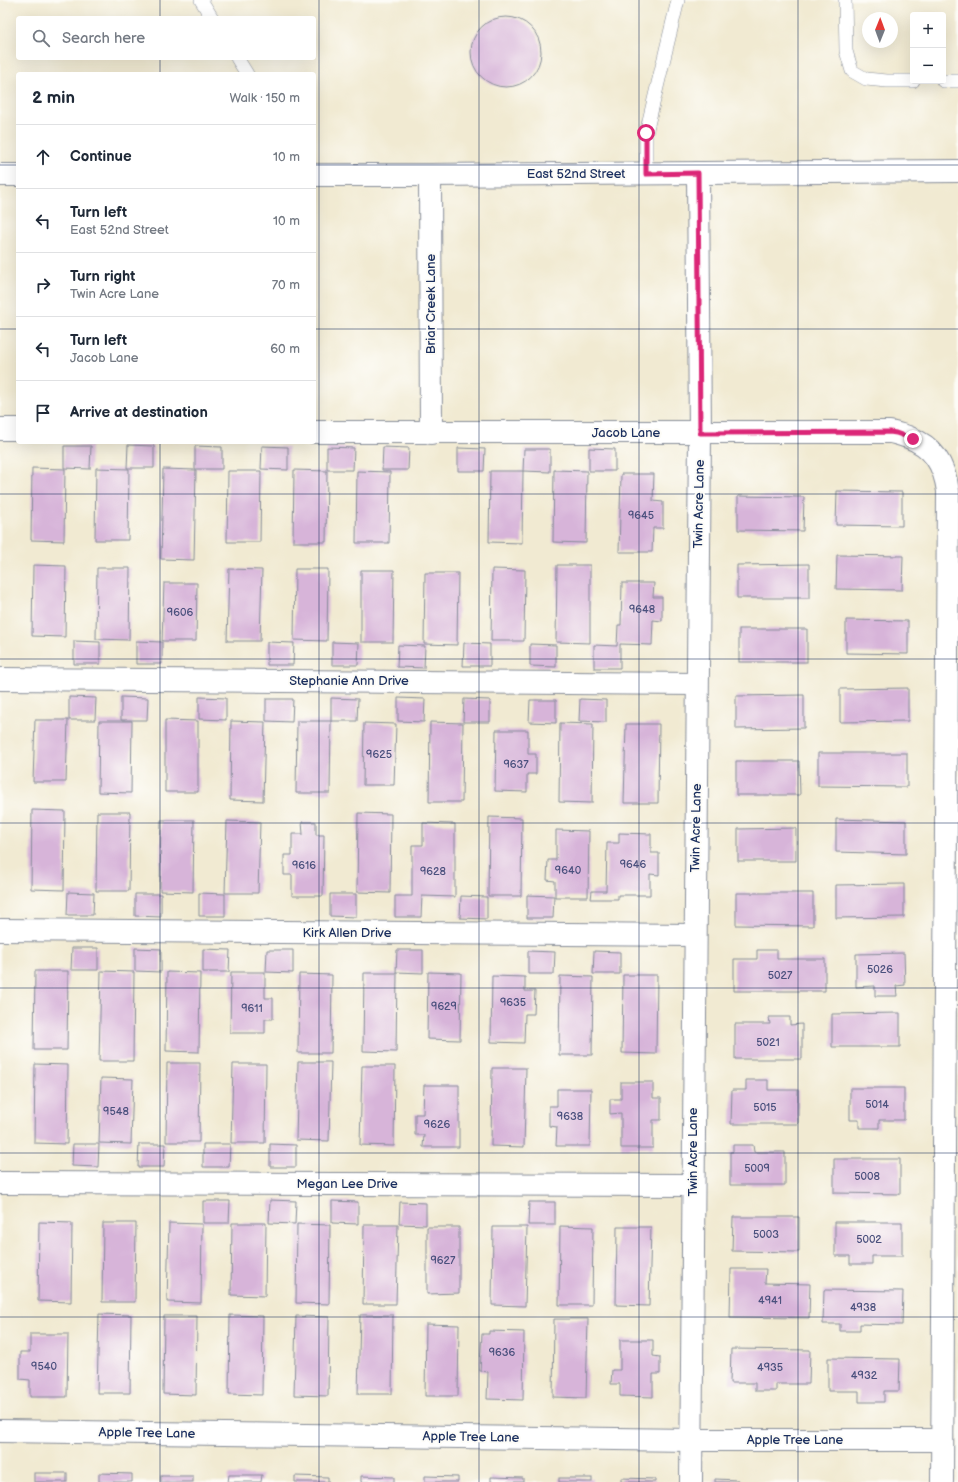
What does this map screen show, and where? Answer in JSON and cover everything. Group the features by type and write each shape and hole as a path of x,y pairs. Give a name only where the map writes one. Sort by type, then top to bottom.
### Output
{"street":[{"name":"East 52nd Street","path":"316,175 430,176 958,171"},
{"name":"Twin Acre Lane","path":"691,1482 700,433 698,173"},
{"path":"0,175 16,175"},
{"name":"Briar Creek Lane","path":"430,176 431,433"},
{"path":"0,429 16,429"},
{"name":"Jacob Lane","path":"316,432 890,432 922,443 931,453 934,454 942,466 948,491 942,1482"},
{"name":"Stephanie Ann Drive","path":"0,679 697,684"},
{"name":"Kirk Allen Drive","path":"0,930 695,935"},
{"name":"Megan Lee Drive","path":"0,1183 693,1185"},
{"name":"Apple Tree Lane","path":"0,1431 691,1440 942,1440"}],"lane":[{"path":"201,0 211,16"},
{"path":"646,174 646,133 678,0"},
{"path":"845,0 846,51 852,71 866,79 910,81"},
{"path":"238,60 246,72"},
{"path":"946,81 958,81"}],"building":[{"path":"506,17 519,20 531,27 538,39 541,52 538,65 531,77 519,84 506,87 493,84 481,77 474,65 471,52 474,39 481,27 493,20"},
{"path":"128,445 154,446 154,468 127,468"},
{"path":"64,446 91,446 90,469 64,468"},
{"path":"195,446 222,447 222,469 195,469"},
{"path":"262,446 288,447 288,470 261,469"},
{"path":"327,447 354,448 353,470 327,470"},
{"path":"383,447 409,448 408,470 382,470"},
{"path":"458,448 485,449 484,471 458,471"},
{"path":"589,448 615,449 615,471 589,471"},
{"path":"524,449 550,449 550,472 523,471"},
{"path":"32,468 65,469 64,541 31,540"},
{"path":"96,468 129,469 128,540 95,540"},
{"path":"163,469 196,470 194,560 161,559"},
{"path":"294,470 327,471 326,542 293,542"},
{"path":"554,470 587,471 586,543 553,542"},
{"path":"228,471 261,471 260,542 227,542"},
{"path":"357,471 390,472 389,543 356,543"},
{"path":"490,471 523,471 522,543 489,542"},
{"path":"621,474 654,474 653,501 663,502 663,528 653,528 652,552 619,552"},
{"path":"837,491 902,492 902,526 836,525"},
{"path":"738,496 804,497 803,531 738,530"},
{"path":"837,555 903,556 902,590 836,589"},
{"path":"809,564 809,598 737,598 737,565"},
{"path":"33,565 66,566 65,637 32,636"},
{"path":"557,565 590,565 590,643 556,642"},
{"path":"97,568 130,568 129,640 96,639"},
{"path":"229,569 262,570 260,641 227,641"},
{"path":"295,569 328,569 327,641 294,640"},
{"path":"492,569 525,570 524,641 491,641"},
{"path":"361,570 394,570 393,642 361,642"},
{"path":"425,573 458,573 457,645 424,644"},
{"path":"164,583 197,583 196,641 162,641"},
{"path":"622,583 654,583 653,597 662,597 662,621 653,620 652,645 620,644 620,668 594,668 594,645 617,646 618,625 621,625"},
{"path":"846,620 908,621 908,654 846,653"},
{"path":"739,629 807,629 807,662 739,662"},
{"path":"74,641 100,642 100,664 74,664"},
{"path":"136,641 162,642 162,664 136,664"},
{"path":"267,642 294,643 293,665 267,665"},
{"path":"332,642 359,643 358,665 332,665"},
{"path":"464,643 490,644 490,666 463,666"},
{"path":"530,644 556,645 556,667 530,666"},
{"path":"398,645 425,646 424,668 397,667"},
{"path":"908,688 908,721 840,722 840,689"},
{"path":"804,695 804,728 736,729 736,696"},
{"path":"69,697 96,698 95,720 69,720"},
{"path":"121,697 148,698 147,720 121,720"},
{"path":"199,697 226,698 226,720 199,719"},
{"path":"331,698 358,699 357,721 331,721"},
{"path":"398,698 425,699 424,722 398,721"},
{"path":"266,699 293,699 292,722 266,721"},
{"path":"464,699 490,700 490,722 463,722"},
{"path":"580,699 606,700 606,722 579,721"},
{"path":"530,700 556,700 556,723 529,722"},
{"path":"35,720 68,720 66,782 33,782"},
{"path":"165,720 198,721 198,792 165,792"},
{"path":"99,721 132,721 131,793 98,792"},
{"path":"231,721 265,722 263,801 230,800"},
{"path":"297,721 331,721 330,793 296,793"},
{"path":"430,722 463,723 462,802 429,802"},
{"path":"364,723 396,724 394,785 363,785"},
{"path":"560,723 593,724 592,803 559,802"},
{"path":"626,724 659,724 658,803 624,803"},
{"path":"496,730 528,730 528,754 536,754 536,774 527,774 527,792 495,791"},
{"path":"818,753 907,753 907,787 818,786"},
{"path":"736,761 799,761 800,795 736,795"},
{"path":"32,810 65,811 64,890 31,889"},
{"path":"97,812 130,812 129,891 96,891"},
{"path":"358,813 391,814 390,893 357,892"},
{"path":"489,817 522,818 521,896 488,896"},
{"path":"836,819 906,821 906,854 836,852"},
{"path":"161,820 194,820 193,892 160,891"},
{"path":"227,821 260,822 258,893 225,893"},
{"path":"302,822 316,822 316,835 324,835 323,896 292,896 292,875 284,875 284,855 292,855 292,834 303,834"},
{"path":"423,823 455,824 455,897 422,896 421,917 395,917 395,896 412,896 412,845 423,845"},
{"path":"796,828 796,861 738,861 738,829"},
{"path":"556,830 589,831 588,897 555,897 555,881 547,880 548,860 556,860"},
{"path":"619,833 651,834 651,853 659,853 659,875 650,874 650,895 618,895 618,899 591,899 592,891 606,891 607,843 619,843"},
{"path":"904,884 904,917 836,918 836,885"},
{"path":"68,892 94,893 93,915 67,915"},
{"path":"199,893 225,894 225,916 199,916"},
{"path":"736,893 813,893 813,926 736,925"},
{"path":"135,894 161,894 161,917 135,916"},
{"path":"330,894 356,894 356,917 330,916"},
{"path":"527,895 554,896 553,918 527,918"},
{"path":"461,896 487,897 487,919 460,918"},
{"path":"72,948 98,948 98,970 71,970"},
{"path":"135,948 161,949 161,972 135,971"},
{"path":"203,949 230,950 229,972 203,972"},
{"path":"267,950 293,950 293,973 266,972"},
{"path":"397,950 423,950 423,973 396,972"},
{"path":"757,950 777,950 777,959 825,959 825,991 734,991 734,959 757,959"},
{"path":"528,951 555,952 554,974 528,974"},
{"path":"594,951 620,952 620,974 593,974"},
{"path":"904,953 905,985 896,986 897,996 875,996 875,986 856,987 856,954"},
{"path":"35,971 68,971 67,1050 34,1050"},
{"path":"101,971 134,972 133,1061 99,1061"},
{"path":"167,972 200,973 199,1052 166,1051"},
{"path":"231,972 265,972 265,998 273,998 273,1019 265,1019 265,1033 230,1033"},
{"path":"428,972 461,973 460,1040 427,1039"},
{"path":"364,973 397,973 396,1052 363,1051"},
{"path":"299,974 332,975 331,1053 298,1053"},
{"path":"623,975 657,975 656,1054 622,1053"},
{"path":"492,976 525,977 525,991 535,991 534,1014 525,1014 524,1043 491,1042"},
{"path":"560,976 593,977 592,1055 559,1055"},
{"path":"900,1013 900,1047 832,1047 832,1014"},
{"path":"769,1017 790,1017 790,1025 802,1024 802,1059 735,1059 735,1024 770,1024"},
{"path":"298,1062 331,1062 329,1141 296,1140"},
{"path":"167,1063 200,1063 199,1142 166,1142"},
{"path":"35,1064 68,1065 67,1144 34,1143"},
{"path":"233,1064 266,1064 265,1143 231,1143"},
{"path":"362,1066 395,1066 394,1146 360,1145"},
{"path":"492,1068 526,1068 524,1147 491,1146"},
{"path":"101,1078 133,1079 131,1144 99,1143"},
{"path":"746,1080 768,1080 768,1090 798,1090 798,1124 731,1124 732,1090 746,1090"},
{"path":"621,1082 653,1082 653,1098 661,1098 661,1120 653,1120 653,1148 621,1148 621,1113 610,1114 610,1099 621,1099"},
{"path":"424,1085 459,1085 459,1147 423,1147 424,1135 415,1135 415,1114 423,1114"},
{"path":"850,1088 904,1088 904,1120 879,1120 879,1128 859,1128 859,1120 850,1120"},
{"path":"557,1089 591,1089 590,1146 556,1146 557,1127 549,1126 549,1106 557,1106"},
{"path":"73,1144 99,1144 98,1167 72,1166"},
{"path":"139,1144 165,1144 164,1167 138,1167"},
{"path":"203,1144 230,1144 229,1167 203,1167"},
{"path":"270,1144 296,1145 296,1167 270,1167"},
{"path":"733,1145 753,1145 754,1152 785,1152 785,1185 730,1185 730,1152 733,1152"},
{"path":"834,1159 900,1159 900,1194 834,1193"},
{"path":"270,1200 296,1201 295,1224 269,1223"},
{"path":"203,1201 230,1201 229,1223 203,1223"},
{"path":"332,1201 358,1202 358,1224 332,1223"},
{"path":"400,1202 426,1203 426,1225 399,1224"},
{"path":"529,1202 555,1202 555,1225 528,1225"},
{"path":"733,1217 799,1217 799,1252 732,1251"},
{"path":"39,1222 72,1223 71,1302 38,1301"},
{"path":"835,1222 902,1222 902,1256 872,1256 872,1264 850,1264 850,1256 835,1256"},
{"path":"103,1223 136,1223 135,1302 102,1302"},
{"path":"169,1223 202,1224 201,1303 167,1302"},
{"path":"232,1223 266,1223 265,1296 231,1295"},
{"path":"297,1224 330,1225 329,1304 296,1303"},
{"path":"364,1225 398,1225 396,1304 363,1304"},
{"path":"560,1226 593,1227 592,1305 559,1305"},
{"path":"427,1227 459,1227 459,1293 427,1294"},
{"path":"493,1227 527,1227 525,1306 492,1305"},
{"path":"617,1227 651,1227 649,1306 616,1305"},
{"path":"731,1269 766,1269 765,1283 810,1284 809,1318 730,1317"},
{"path":"824,1290 903,1291 902,1325 860,1324 860,1331 840,1331 840,1324 823,1324"},
{"path":"99,1314 131,1315 130,1393 97,1393"},
{"path":"230,1315 263,1316 262,1395 229,1394"},
{"path":"360,1315 393,1315 392,1394 358,1394"},
{"path":"164,1316 197,1316 196,1395 163,1394"},
{"path":"296,1316 329,1317 328,1396 294,1395"},
{"path":"554,1319 588,1319 586,1398 553,1397"},
{"path":"426,1324 459,1325 458,1396 425,1396"},
{"path":"489,1331 524,1332 523,1400 487,1399 488,1372 480,1371 482,1334 489,1334"},
{"path":"30,1334 68,1334 67,1397 30,1397 30,1380 20,1379 20,1352 30,1352"},
{"path":"620,1340 653,1340 653,1356 660,1357 660,1374 653,1374 653,1397 620,1396 620,1384 611,1384 612,1370 620,1370"},
{"path":"731,1349 810,1350 809,1384 776,1384 776,1391 755,1391 755,1383 730,1383"},
{"path":"828,1358 900,1359 899,1391 884,1391 884,1402 859,1402 859,1391 828,1391"},
{"path":"34,1473 67,1473 67,1482 34,1482"},
{"path":"99,1473 132,1474 132,1482 99,1482"},
{"path":"229,1475 262,1475 261,1482 228,1482"},
{"path":"161,1476 193,1476 193,1482 161,1482"},
{"path":"295,1476 328,1477 328,1482 295,1482"},
{"path":"361,1476 394,1477 394,1482 361,1482"},
{"path":"425,1476 458,1477 458,1482 425,1482"},
{"path":"491,1477 523,1478 523,1482 491,1482"},
{"path":"559,1478 592,1478 592,1482 559,1482"},
{"path":"621,1478 655,1479 655,1482 621,1482"},
{"path":"715,1479 738,1480 738,1482 715,1482"}],"route":[{"path":"646,133 646,174 698,173 700,433 890,432 913,439"}]}
